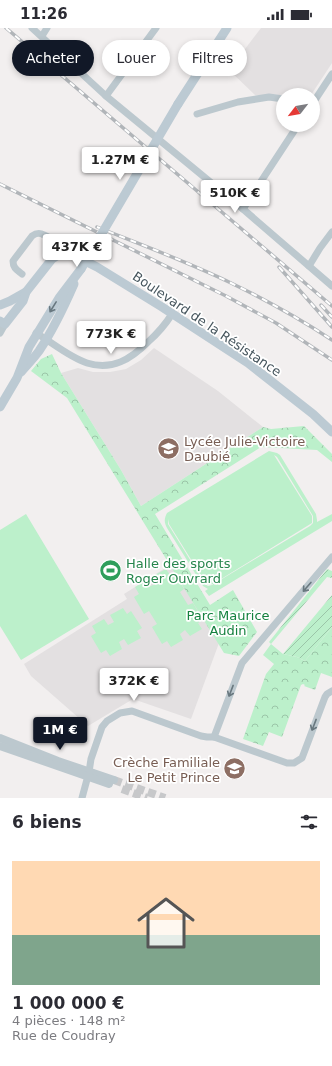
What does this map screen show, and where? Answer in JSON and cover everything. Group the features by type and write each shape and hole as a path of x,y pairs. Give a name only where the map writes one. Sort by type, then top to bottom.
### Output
{"main road":[{"path":"0,407 17,378 29,347 36,334 59,298 81,268 178,104 227,28"},
{"name":"Boulevard de la Résistance","path":"58,255 69,253 97,267 248,363 332,432"},
{"path":"3,323 23,301 26,292 52,259 58,255"},
{"path":"17,378 39,352 47,339 81,268"},
{"path":"0,305 26,292"},
{"name":"Boulevard de la Résistance","path":"319,420 332,426"}],"street":[{"path":"32,28 106,96 243,209 332,286"},
{"path":"42,36 47,28"},
{"path":"106,96 156,28"},
{"path":"320,92 332,74"},
{"path":"197,114 238,102 276,98"},
{"path":"243,209 293,132"},
{"path":"309,266 332,232"},
{"path":"22,274 15,268 13,261 35,234 40,233 51,238 54,242 58,255"},
{"path":"36,334 47,339 72,356 88,363 104,365 113,364 122,362 135,354 156,335 172,314"},
{"path":"0,333 3,323"},
{"path":"214,737 242,663 329,565 332,557"},
{"path":"82,798 89,775 91,759 102,727 113,717 126,711 132,711 201,736 214,737 287,763 294,763 302,758 325,697 332,691"},
{"path":"0,738 89,775"},
{"path":"0,746 113,783"}],"shaded area":[{"path":"261,28 332,28 332,63 316,88 276,88 276,95 255,95 235,76 247,76 247,46"},
{"name":"Lycée Julie-Victoire Daubié","path":"154,348 218,391 263,427 141,506 121,470 61,373 78,368 93,372 110,372 126,369 141,360"},
{"path":"170,565 219,643 191,719 133,699 88,726 31,676 24,664 127,599 124,594"}],"green space":[{"name":"Parc Maurice Audin","path":"52,354 61,373 121,470 141,506 263,427 271,429 304,426 332,454 332,462 317,450 261,447 155,514 210,605 233,590 257,632 239,656 224,653 67,398 31,371 41,359"},
{"path":"269,451 280,455 316,514 317,522 332,514 332,521 209,596 205,591 208,589 203,586 167,528 165,524 165,517 167,513","holes":["274,455 277,457 313,516 313,523 212,585 208,586 205,584 168,524 168,519 169,524 205,582 208,585 213,584 312,523 312,516"]},
{"path":"26,514 89,619 21,660 0,626 0,530"},
{"path":"166,569 170,575 174,572 184,589 180,592 188,605 193,603 203,620 198,623 202,629 190,636 185,630 180,634 183,640 171,647 167,641 162,644 152,627 157,624 149,611 144,614 134,597 139,594 135,587 147,580 151,586 157,583 153,576"},
{"path":"327,569 332,571 332,578 327,577 271,644 269,642"},
{"path":"332,595 332,627 305,661 297,657 283,654"},
{"path":"123,608 127,614 131,611 142,628 137,631 141,638 128,645 124,639 119,642 122,649 110,656 106,650 101,653 91,636 96,633 92,626 104,619 108,625 114,622 110,615"},
{"path":"332,627 332,677 321,673 315,690 304,686 305,685 303,684 301,685 282,737 269,732 263,746 243,739 266,674 274,664 263,655 271,644 283,654 297,657 305,661"}],"tunnel":[{"path":"114,780 165,798"},
{"path":"122,789 147,798"}],"railway":[{"path":"6,28 332,306"},
{"path":"0,184 226,296 276,323 332,360"},
{"path":"97,227 215,275 283,310 332,340"},
{"path":"279,267 332,327"},
{"path":"321,305 332,317"}],"place":[{"name":"Lycée Julie-Victoire Daubié","path":"169,448"},
{"name":"Halle des sports Roger Ouvrard","path":"110,570"},
{"name":"Crèche Familiale Le Petit Prince","path":"235,769"}]}
